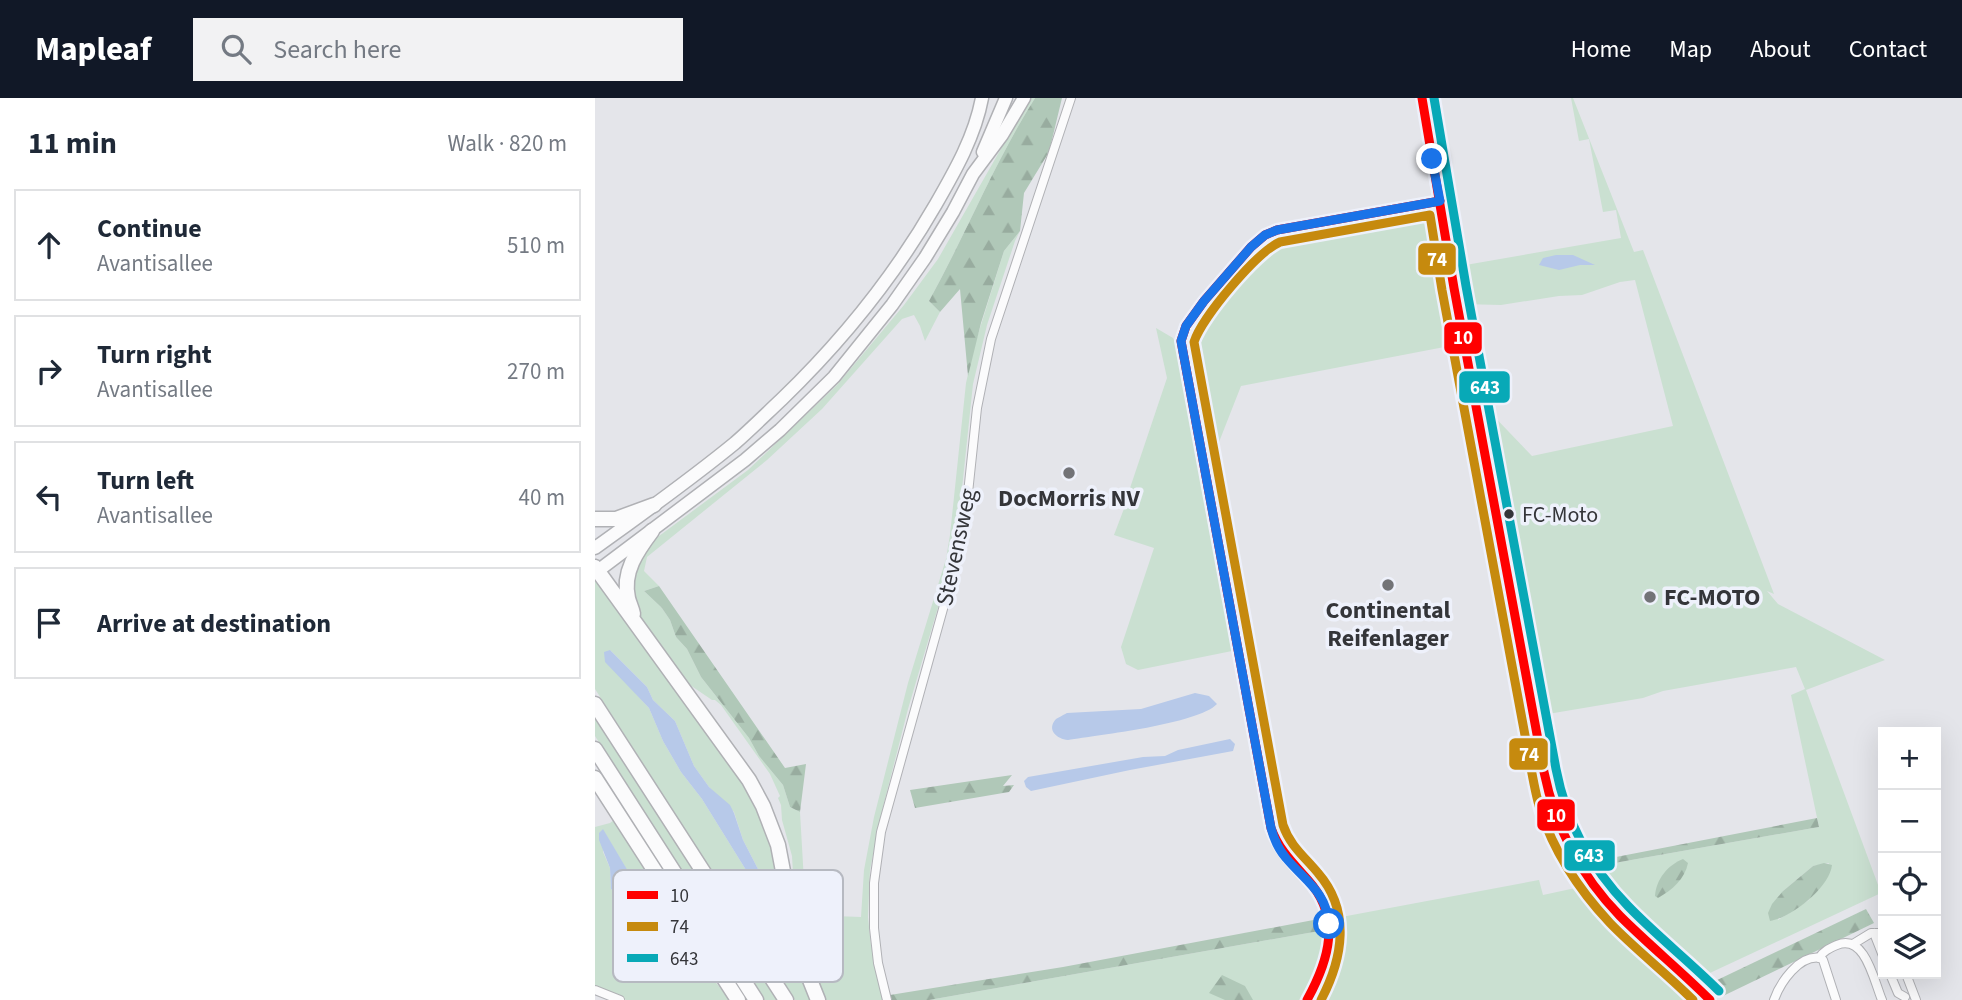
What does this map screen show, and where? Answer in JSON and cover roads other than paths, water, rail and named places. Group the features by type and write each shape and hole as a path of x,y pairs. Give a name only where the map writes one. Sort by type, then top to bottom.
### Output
{"highway":[{"path":"978,121 982,98"},
{"path":"595,548 736,442 818,364 880,291 929,217 950,180 988,98"},
{"path":"783,870 772,827 749,780 596,570 745,460 834,377 893,305 925,258 973,174 1006,98"},
{"path":"973,174 1002,135 1024,98"},
{"path":"595,519 616,519 654,505"},
{"path":"635,622 627,593 627,576 634,556 652,531"},
{"path":"595,704 702,870"},
{"path":"595,749 673,870"},
{"path":"595,778 654,870"},
{"path":"726,982 738,1000"},
{"path":"744,982 756,1000"},
{"path":"774,982 786,1000"},
{"path":"811,982 818,1000"}],"street":[{"name":"Stevensweg","path":"887,1000 878,963 874,928 874,883 881,832 958,555 977,408 991,339 1071,98"},
{"path":"1422,98 1454,288 1539,744 1556,816 1568,844 1603,898 1710,1000"},
{"path":"1307,1000 1326,956 1330,937 1328,915 1314,885 1284,857 1271,828 1181,341 1186,326 1196,311 1251,247 1265,235 1277,230 1440,201"},
{"path":"1819,958 1825,951 1840,943 1853,944 1878,933"},
{"path":"1853,944 1862,951 1882,1000"},
{"path":"1774,1000 1784,978 1814,957 1823,960 1836,1000"},
{"path":"1892,979 1898,993 1910,998"},
{"path":"1907,979 1910,998"},
{"path":"595,990 620,1000"}],"water":[{"path":"1573,255 1595,265 1559,270 1539,265 1543,258"},
{"path":"610,650 647,687 653,700 675,721 694,766 709,787 730,805 743,840 758,870 746,870 702,799 681,772 663,741 649,708 605,662 604,652"},
{"path":"1195,693 1209,696 1217,704 1206,711 1170,723 1068,740 1057,736 1052,727 1056,719 1067,713 1141,709"},
{"path":"1230,739 1235,744 1233,751 1031,791 1024,781 1028,777 1143,757 1165,756 1178,750"},
{"path":"603,829 627,870 613,870 613,891 610,868 599,833"}],"place":[{"name":"DocMorris NV","path":"1069,473"},
{"name":"FC-Moto","path":"1509,514"},
{"name":"Continental Reifenlager","path":"1388,585"},
{"name":"FC-MOTO","path":"1650,597"}]}
